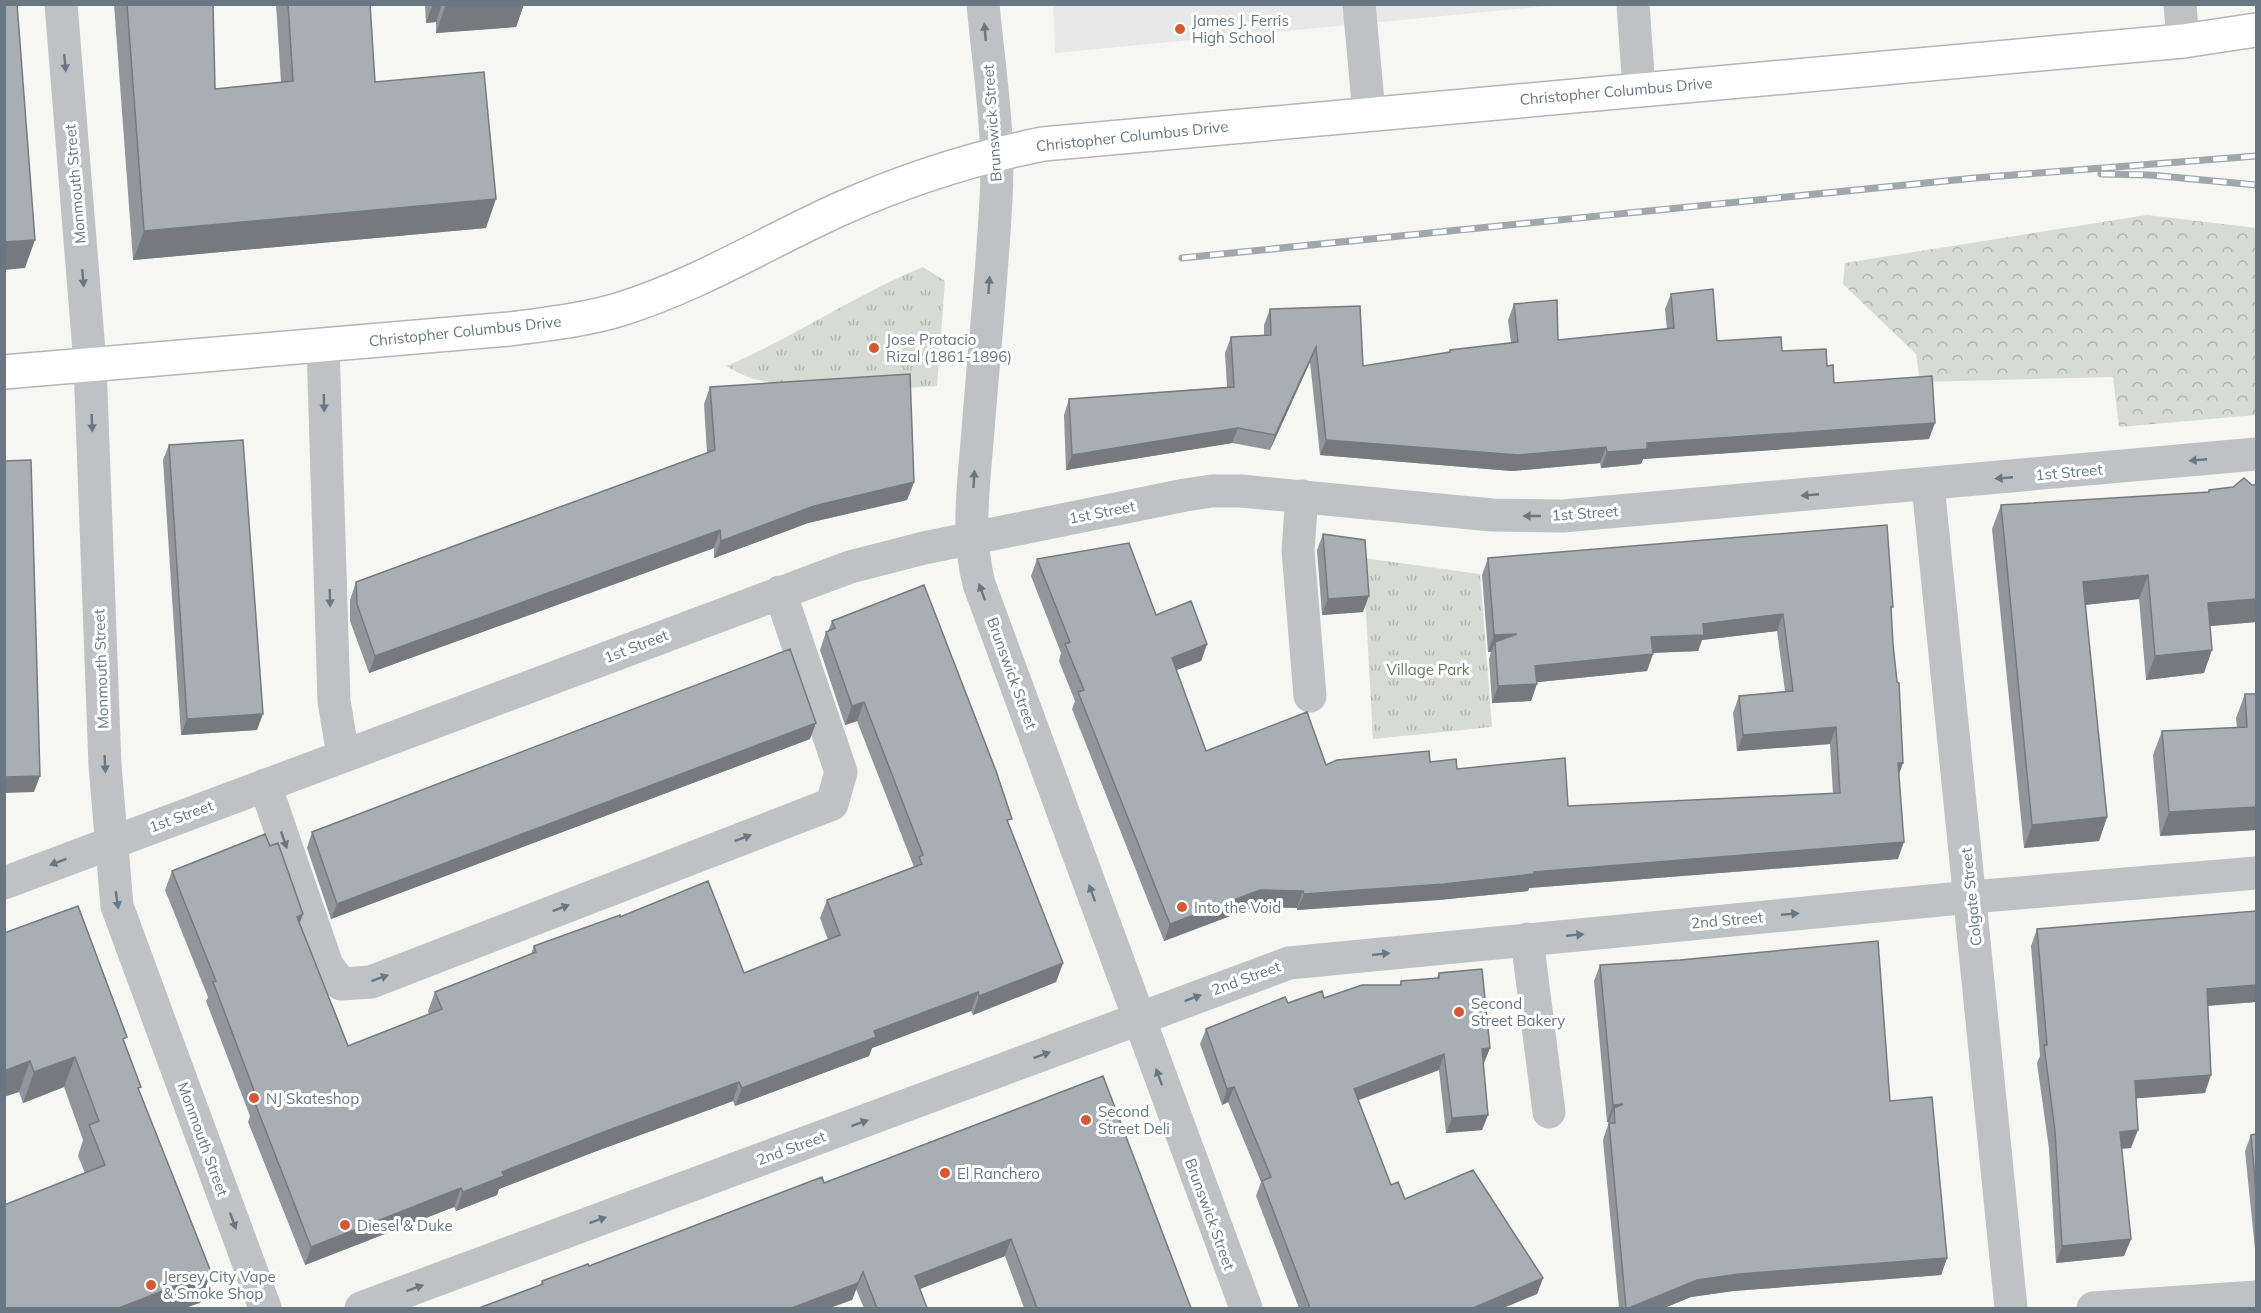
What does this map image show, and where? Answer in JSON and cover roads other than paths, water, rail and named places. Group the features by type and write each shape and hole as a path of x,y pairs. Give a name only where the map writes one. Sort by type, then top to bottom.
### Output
{"main road":[{"name":"Christopher Columbus Drive","path":"4,372 510,329 566,321 621,309 719,269 831,214 883,192 997,153 1084,139 2183,41 2256,30"},
{"name":"Christopher Columbus Drive","path":"2183,41 2256,44"}],"street":[{"name":"Monmouth Street","path":"61,4 90,364 105,766 117,906 265,1308"},
{"name":"Brunswick Street","path":"983,4 997,153 996,198 971,538 979,584 1245,1308"},
{"path":"1359,4 1369,113"},
{"path":"1633,4 1640,89"},
{"path":"2181,4 2183,41"},
{"path":"323,345 334,701 343,755"},
{"name":"1st Street","path":"4,883 850,567 971,538 1212,491 1302,496 1527,517 1928,485 2256,454"},
{"name":"Colgate Street","path":"1928,485 2011,1308"},
{"path":"1302,496 1298,550 1310,696"},
{"path":"265,785 327,965 341,984 371,982 832,804 841,772 780,592"},
{"name":"2nd Street","path":"361,1308 1289,963 1971,897 2256,873"},
{"path":"1527,939 1549,1112"},
{"path":"2093,1308 2256,1298"}],"railway":[{"path":"1182,258 1975,178 2256,156"},
{"path":"2101,174 2150,175 2256,185"}],"place":[{"name":"James J. Ferris High School","path":"1180,29"},
{"name":"Jose Protacio Rizal (1861-1896)","path":"874,348"},
{"name":"Into the Void","path":"1182,907"},
{"name":"Second Street Bakery","path":"1459,1012"},
{"name":"NJ Skateshop","path":"254,1098"},
{"name":"Second Street Deli","path":"1086,1120"},
{"name":"El Ranchero","path":"945,1173"},
{"name":"Diesel & Duke","path":"345,1225"},
{"name":"Jersey City Vape & Smoke Shop","path":"151,1285"}],"park label":[{"name":"Village Park","path":"1428,669"}]}
